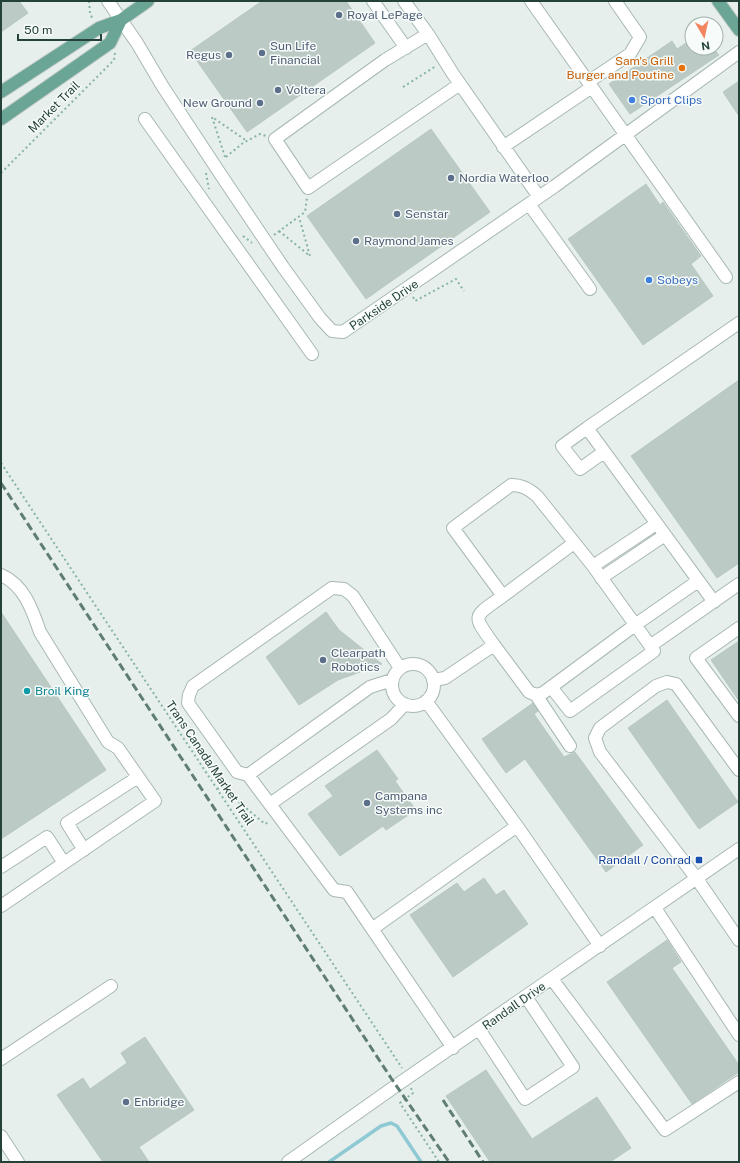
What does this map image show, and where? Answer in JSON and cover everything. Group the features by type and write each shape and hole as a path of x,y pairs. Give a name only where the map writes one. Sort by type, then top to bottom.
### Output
{"main road":[{"path":"1,92 99,28 121,20 148,1"},
{"path":"718,1 739,30"},
{"path":"1,118 110,43 121,20"}],"street":[{"name":"Parkside Drive","path":"108,1 138,43 167,93 283,267 320,318 332,331 343,332 534,201 739,52"},
{"path":"373,1 406,48"},
{"path":"404,1 428,34 460,84 503,146 534,201 590,289"},
{"path":"531,1 726,277"},
{"path":"503,146 590,85 630,54 640,37 616,1"},
{"path":"428,34 385,60 275,139 308,188 460,84"},
{"path":"145,119 312,354"},
{"path":"604,452 580,469 562,446 739,323"},
{"path":"587,428 714,602"},
{"path":"503,596 453,528 511,485 517,485 527,487 537,496 593,566 654,652 570,711 551,687"},
{"path":"593,566 656,524"},
{"path":"601,578 665,536"},
{"path":"570,746 536,695 529,692 494,645 478,622 478,617 480,612 574,543"},
{"path":"1,574 11,579 24,594 33,612 40,632 108,742 118,748 155,801 1,906"},
{"path":"536,695 543,693 635,625 698,581"},
{"path":"650,646 739,584"},
{"path":"400,668 353,596 344,588 332,588 193,686 189,695 188,703 237,772 248,775 334,890 347,892 453,1048"},
{"path":"739,628 696,658 739,716"},
{"path":"433,680 445,678 494,645"},
{"path":"406,665 420,665 430,673 433,680 434,688 431,695 416,706 404,704 394,695 392,680 400,668 406,665"},
{"path":"248,775 370,687 392,680"},
{"path":"739,770 676,684 667,682 656,686 600,728 595,738 600,752 697,879 739,940"},
{"path":"426,700 517,826 600,946"},
{"path":"270,804 391,719 404,704"},
{"path":"84,850 67,823 138,777"},
{"path":"372,929 517,826"},
{"path":"1,867 47,837 64,863"},
{"name":"Randall Drive","path":"288,1162 739,849"},
{"path":"654,908 739,1035"},
{"path":"552,979 665,1130 739,1082"},
{"path":"1,1059 111,986"},
{"path":"479,1029 525,1099 573,1068 526,997"},
{"path":"1,1136 18,1162"}],"path":[{"path":"89,1 91,18"},
{"name":"Market Trail","path":"1,174 114,60 115,51"},
{"path":"403,87 445,60"},
{"path":"225,157 212,117 247,141"},
{"path":"221,159 260,134 275,139"},
{"path":"273,236 306,212 308,188"},
{"path":"279,231 310,256 299,217"},
{"path":"412,296 415,301 456,279 464,291"},
{"name":"Trans Canada/Market Trail","path":"1,464 405,1072"},
{"path":"217,789 226,786 234,798 265,824 280,817"},
{"path":"412,1088 413,1093 400,1103 439,1162"}],"building":[{"path":"1,1 19,1 28,13 1,32"},
{"path":"262,1 346,1 375,43 247,132 190,51"},
{"path":"672,41 677,49 684,44 684,56 717,56 630,114 609,84"},
{"path":"739,81 739,116 723,92"},
{"path":"431,129 490,212 366,299 307,216"},
{"name":"Sobeys","path":"646,184 660,205 663,202 701,256 691,264 713,296 643,345 568,239"},
{"path":"739,380 739,563 717,578 631,456"},
{"name":"Broil King","path":"1,612 106,770 1,839"},
{"name":"Clearpath Robotics","path":"326,612 339,630 382,664 338,680 299,705 266,657"},
{"path":"739,641 739,701 711,660"},
{"path":"667,700 738,802 699,829 628,728"},
{"path":"533,703 538,711 534,714 564,757 575,752 643,845 606,872 525,759 506,773 482,739"},
{"name":"Campana Systems inc","path":"377,750 398,779 395,781 416,810 386,830 383,826 340,856 308,814 333,796 325,786"},
{"path":"484,878 496,895 504,890 528,924 453,977 410,915 457,883 464,892"},
{"path":"667,940 681,962 672,968 739,1065 739,1072 692,1104 607,982"},
{"name":"Enbridge","path":"145,1037 194,1110 139,1147 149,1162 103,1162 57,1095 83,1078 90,1089 127,1063 121,1053"},
{"path":"486,1070 532,1139 597,1097 631,1148 610,1162 490,1162 446,1096"}],"waterway":[{"path":"329,1162 381,1126 391,1123 397,1126 421,1162"}],"railway":[{"path":"1,483 391,1078 449,1162"},
{"path":"443,1100 483,1162"}],"place":[{"name":"Royal LePage","path":"339,15"},
{"name":"Sun Life Financial","path":"262,53"},
{"name":"Regus","path":"229,55"},
{"name":"Sam's Grill Burger and Poutine","path":"682,68"},
{"name":"Voltera","path":"278,90"},
{"name":"Sport Clips","path":"632,100"},
{"name":"New Ground","path":"260,103"},
{"name":"Nordia Waterloo","path":"451,178"},
{"name":"Senstar","path":"397,214"},
{"name":"Raymond James","path":"356,241"},
{"name":"Sobeys","path":"649,280"},
{"name":"Clearpath Robotics","path":"323,660"},
{"name":"Broil King","path":"27,691"},
{"name":"Campana Systems inc","path":"367,803"},
{"name":"Randall / Conrad","path":"699,860"},
{"name":"Enbridge","path":"126,1102"}]}
